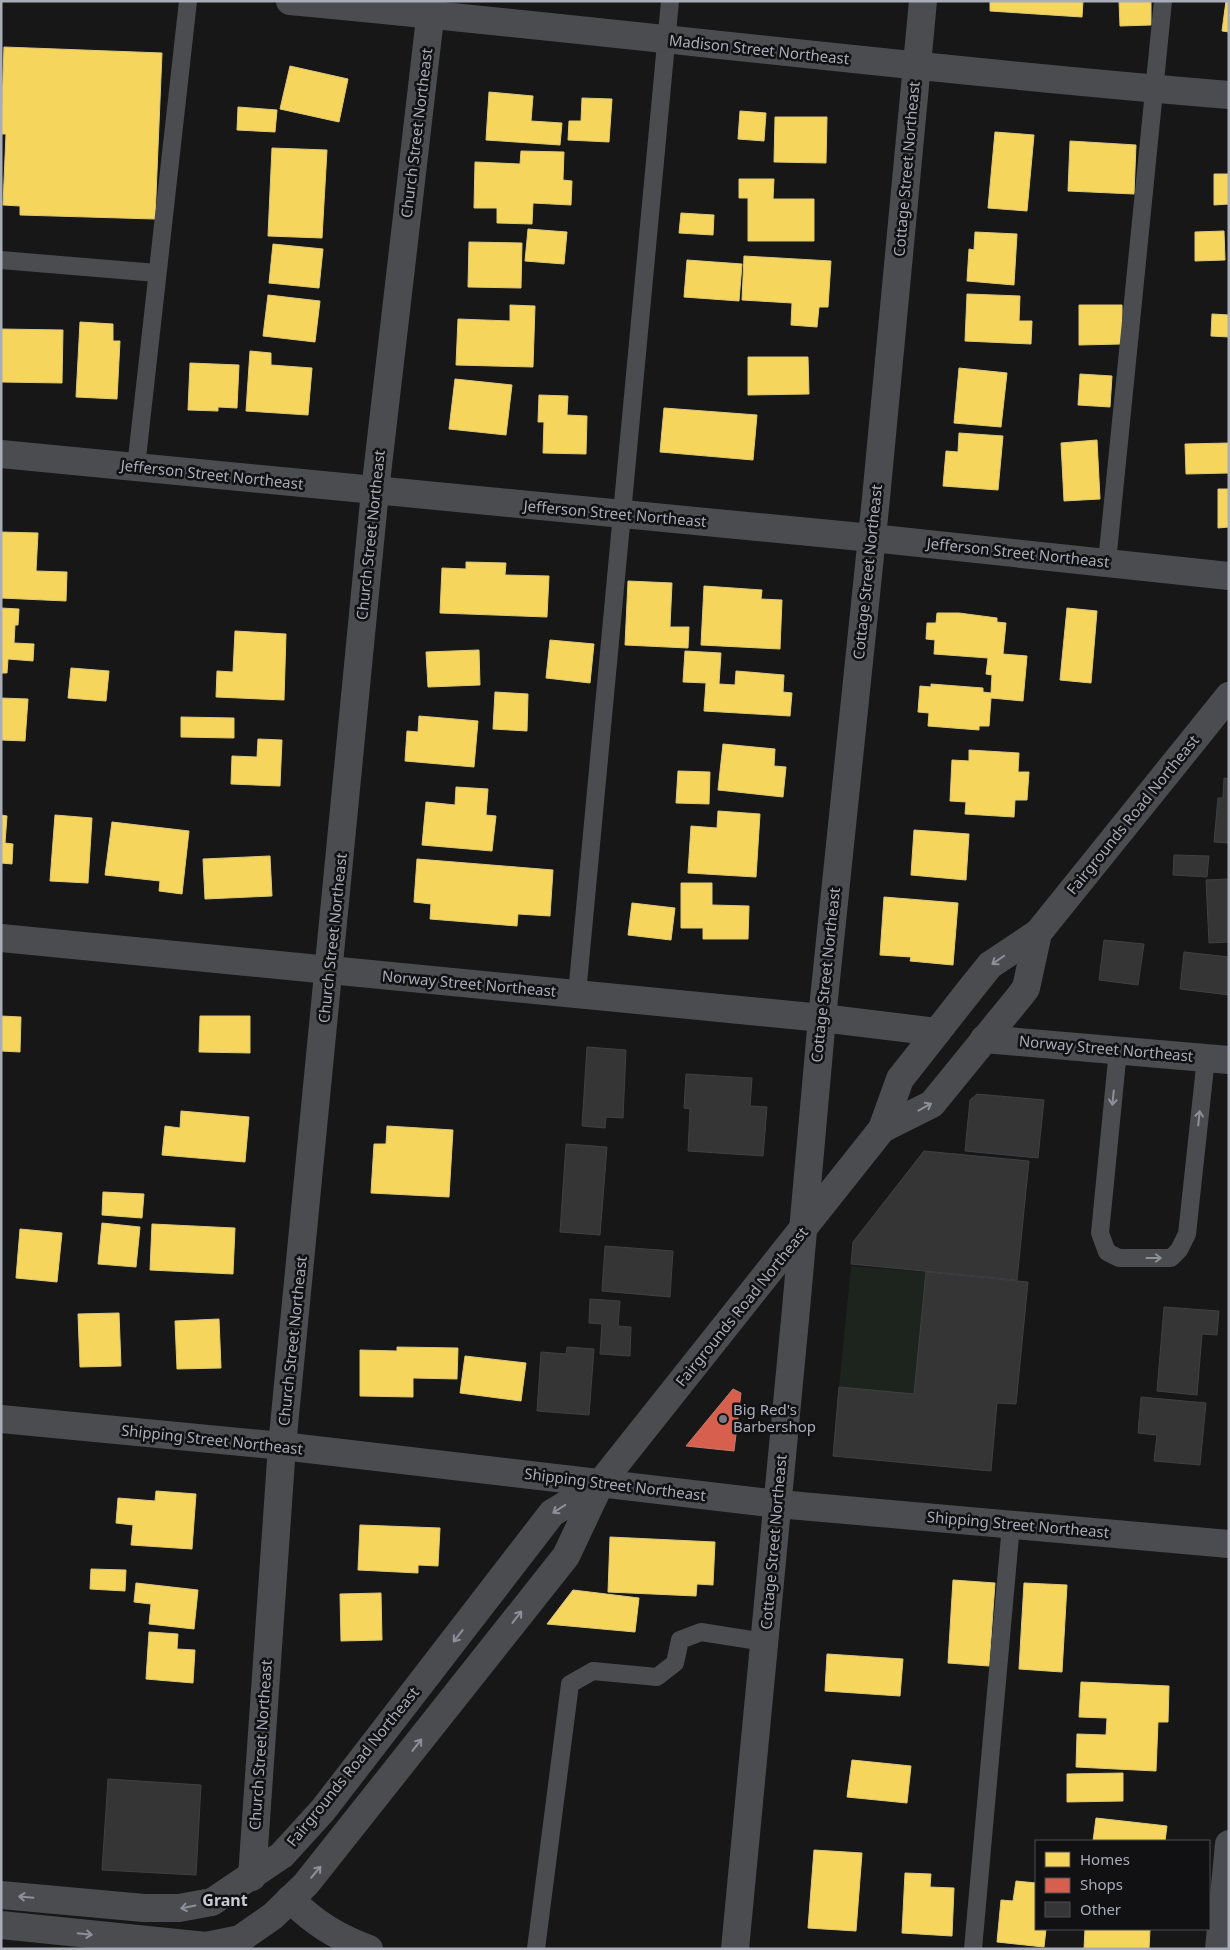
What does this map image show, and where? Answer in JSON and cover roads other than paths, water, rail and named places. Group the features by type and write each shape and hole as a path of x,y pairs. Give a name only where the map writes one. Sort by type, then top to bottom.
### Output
{"street":[{"name":"Madison Street Northeast","path":"290,1 431,8 666,40 917,67 1229,95"},
{"name":"Cottage Street Northeast","path":"735,1949 822,1018 872,538 923,1"},
{"name":"Church Street Northeast","path":"252,1877 282,1446 330,970 375,491 431,8"},
{"name":"Jefferson Street Northeast","path":"1,454 872,538 1229,576"},
{"name":"Fairgrounds Road Northeast","path":"240,1944 306,1884 566,1556 600,1484 803,1231 882,1129 900,1079 990,965 1038,933 1229,696"},
{"name":"Fairgrounds Road Northeast","path":"882,1129 932,1104 1026,988 1038,933"},
{"name":"Norway Street Northeast","path":"1,938 822,1018 937,1032"},
{"name":"Norway Street Northeast","path":"984,1039 1217,1059"},
{"name":"Shipping Street Northeast","path":"1,1419 282,1446 778,1504 1229,1544"},
{"name":"Fairgrounds Road Northeast","path":"1,1895 144,1908 179,1908 212,1902 252,1877 282,1855 323,1810 552,1513 600,1484"},
{"path":"1219,1949 1229,1844"},
{"path":"290,1899 312,1921 343,1939 368,1949"},
{"path":"1,1925 188,1945 240,1944"}],"lane":[{"path":"136,468 188,1"},
{"path":"577,994 670,1"},
{"path":"1107,562 1155,89 1162,1"},
{"path":"1,260 157,274"},
{"path":"1118,1050 1100,1233 1107,1252 1119,1258 1171,1258 1180,1250 1187,1234 1217,1059"},
{"path":"973,1949 1011,1525"},
{"path":"536,1949 570,1684 593,1671 657,1677 675,1663 680,1640 701,1632 765,1642"}],"place":[{"name":"Big Red's Barbershop","path":"723,1419"}],"district":[{"name":"Grant","path":"225,1900"}]}
